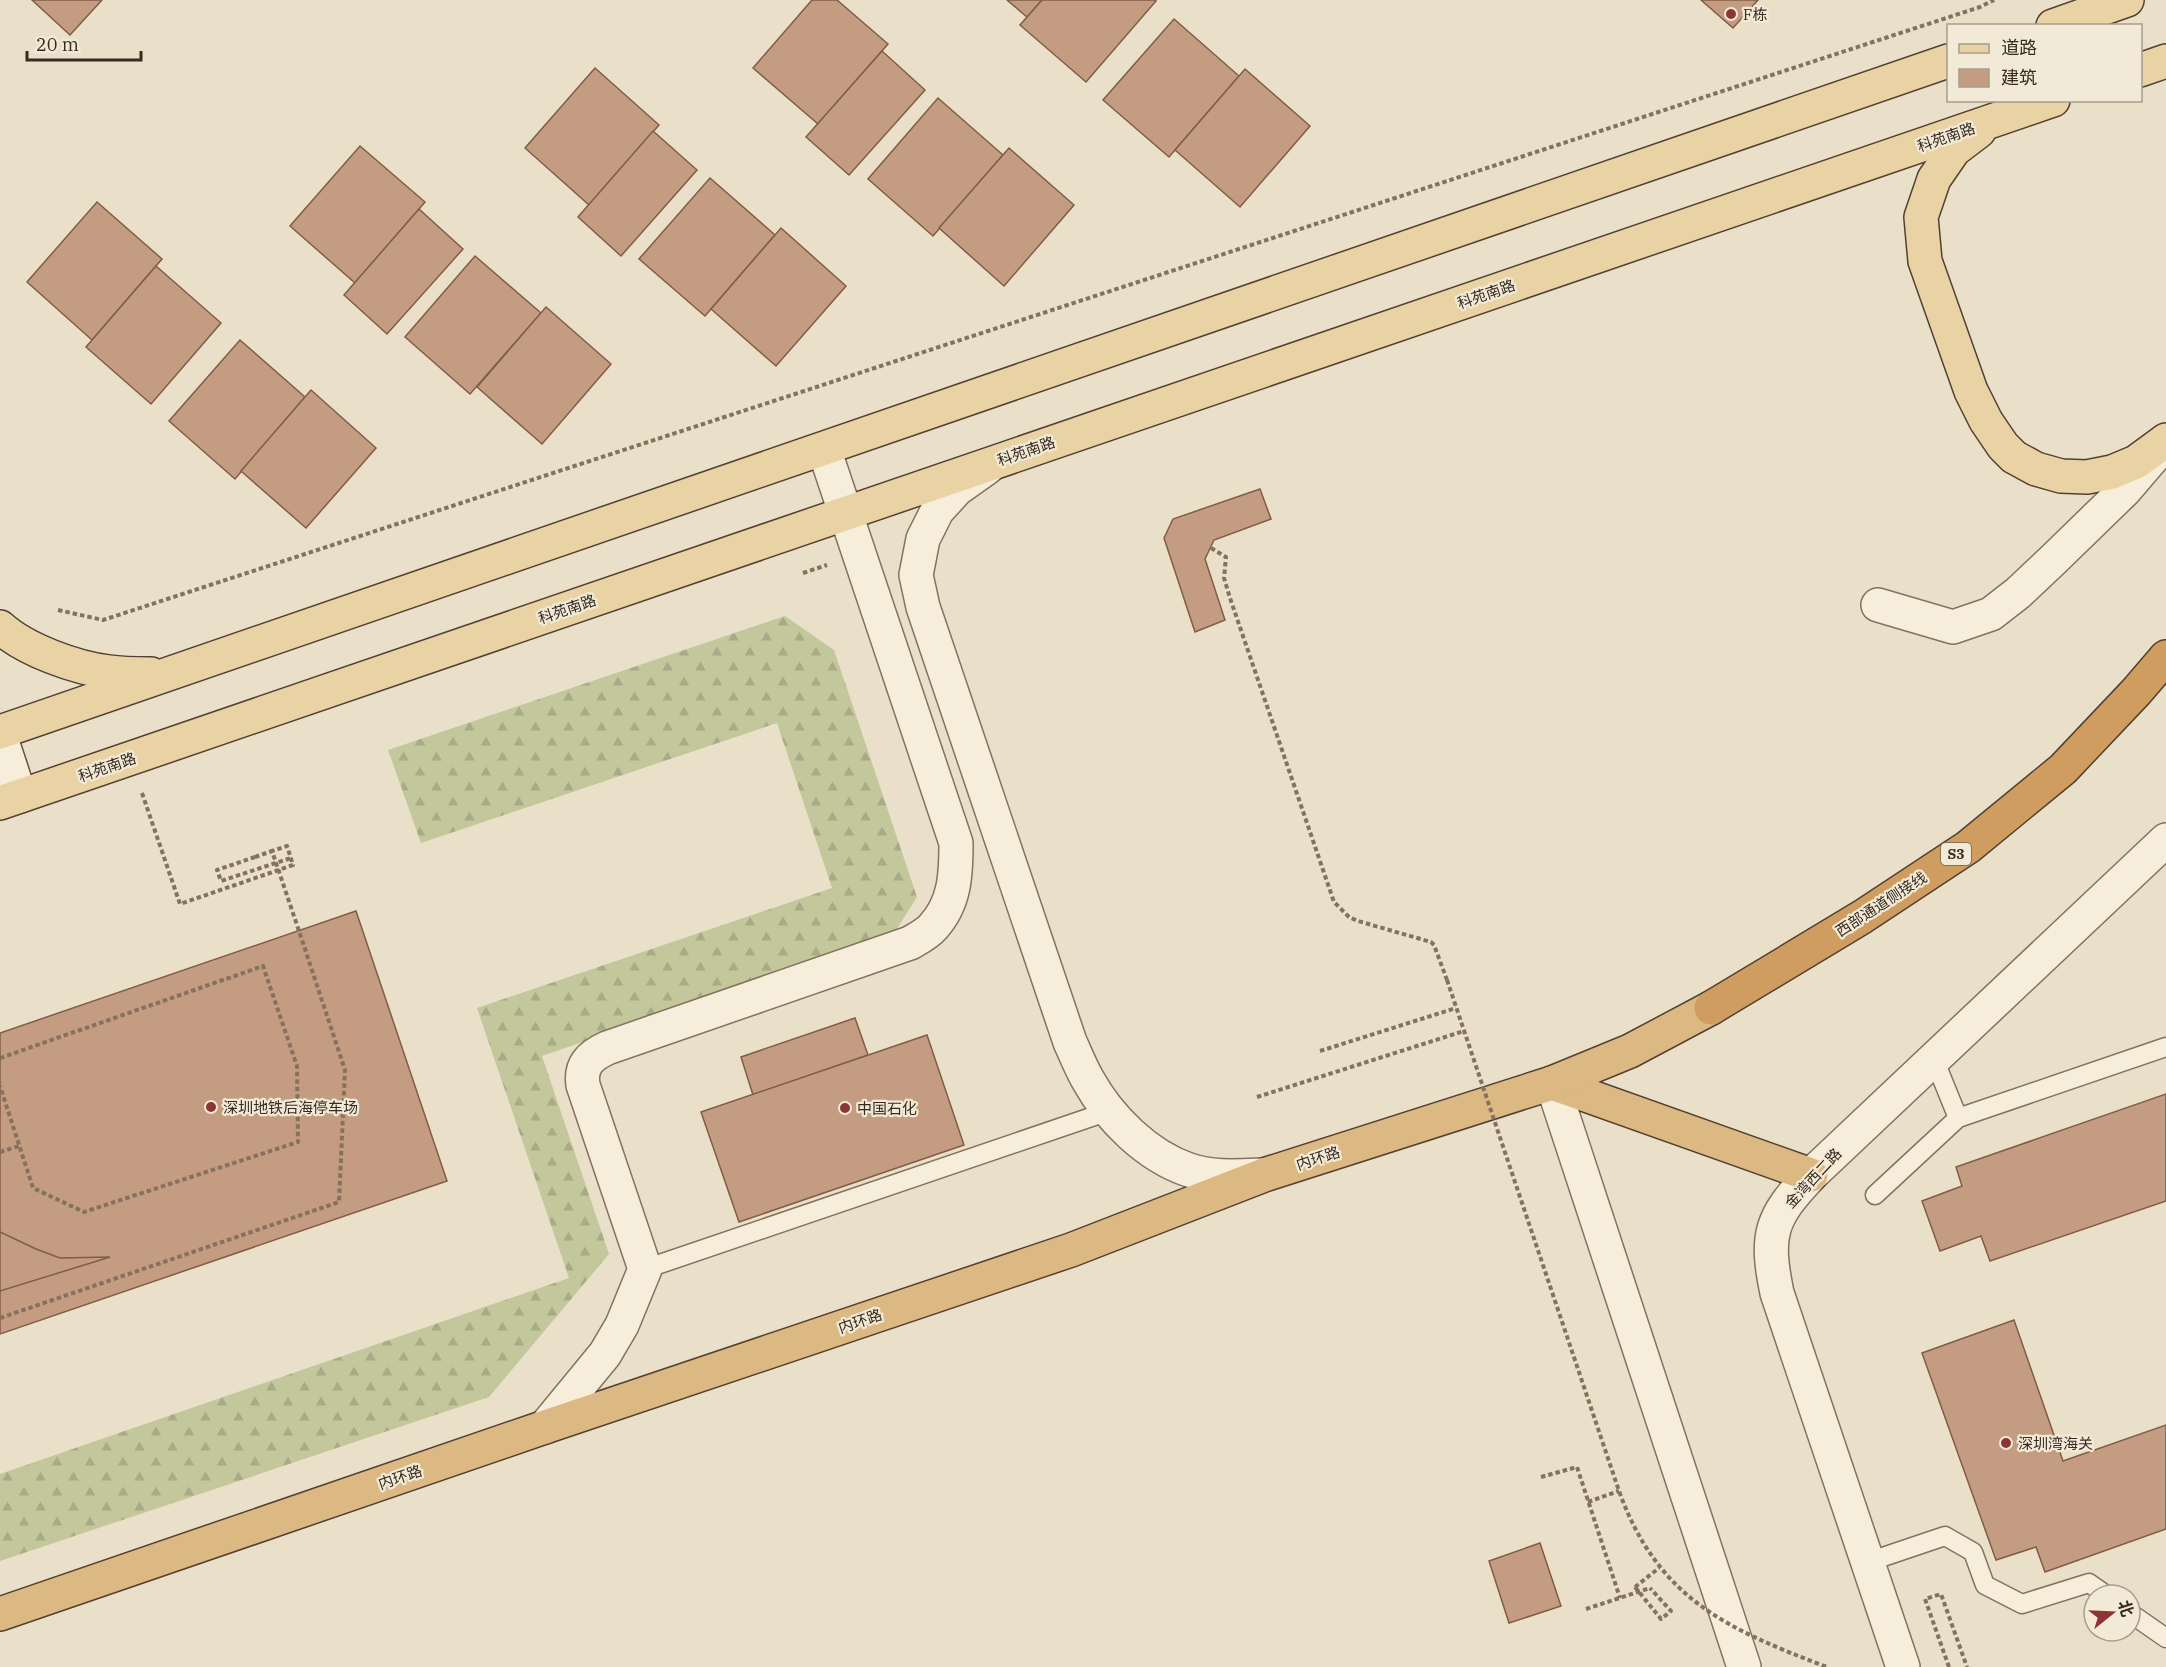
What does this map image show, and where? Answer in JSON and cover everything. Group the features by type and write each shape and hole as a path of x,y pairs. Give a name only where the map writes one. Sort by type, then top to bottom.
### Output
{"highway":[{"name":"西部通道侧接线","path":"1712,1008 1862,917 1968,847 2063,769 2166,657"},
{"name":"内环路","path":"0,1614 1071,1250 1267,1174 1552,1083 1630,1051 1712,1008"},
{"path":"1552,1083 1811,1175"}],"main road":[{"path":"2059,24 2127,0"},
{"path":"2142,69 2166,61"},
{"path":"0,734 1947,62"},
{"name":"科苑南路","path":"10,800 2047,102"},
{"path":"1990,122 1954,150 1934,179 1921,217 1924,261 1971,391 1986,420 2003,446 2014,457 2036,469 2061,476 2087,477 2112,472 2136,462 2166,441"},
{"path":"0,627 37,650 71,663 107,672 168,675"}],"street":[{"path":"1878,605 1953,627 1991,614 2018,593 2125,490 2166,441"},
{"path":"545,1427 605,1354 622,1325 645,1269 583,1085 581,1074 586,1062 607,1048 910,943 932,929 950,903 956,877 956,843 824,449"},
{"path":"997,461 957,489 937,511 923,539 916,575 922,607 1070,1042 1088,1081 1109,1111 1135,1139 1161,1158 1189,1171 1224,1176 1267,1174"},
{"path":"0,734 10,800"},
{"name":"金湾西二路","path":"1903,1667 1777,1293 1771,1263 1771,1237 1778,1216 1792,1195 1811,1175 2166,840"},
{"path":"1552,1083 1744,1667"}],"lane":[{"path":"1875,1195 1958,1118 2166,1047"},
{"path":"1934,1059 1958,1118"},
{"path":"645,1269 1109,1111"},
{"path":"1868,1562 1945,1536 1973,1552 1985,1586 2022,1604 2082,1585"},
{"path":"2142,1621 2166,1638"}],"path":[{"path":"58,609 103,620 1946,18 1994,0"},
{"path":"1211,548 1226,557 1224,578 1230,598 1334,902 1349,917 1358,921 1431,942 1447,980 1619,1491 1636,1533 1659,1568 1675,1585 1715,1617 1757,1639 1827,1667"},
{"path":"141,789 180,904 293,865 291,858 287,846 217,870 221,881 291,858"},
{"path":"0,1318 339,1202 345,1070 272,851"},
{"path":"0,1058 263,966 297,1066 298,1142 84,1212 33,1188 0,1086"},
{"path":"1320,1051 1456,1008"},
{"path":"1257,1097 1464,1031"},
{"path":"0,1152 19,1146"},
{"path":"1541,1477 1577,1467 1620,1598"},
{"path":"1588,1502 1619,1491"},
{"path":"1586,1609 1620,1598 1650,1588 1671,1611 1661,1619 1635,1587 1659,1568"},
{"path":"1949,1667 1925,1599 1941,1594 1967,1667"}],"green space":[{"path":"785,616 834,650 917,897 893,935 542,1056 609,1254 489,1397 0,1561 0,1474 569,1278 477,1008 832,888 777,723 421,843 388,750"}],"building":[{"path":"32,0 102,0 70,35"},
{"path":"812,0 837,0 888,44 818,124 753,68"},
{"path":"1007,0 1042,0 1027,17"},
{"path":"1042,0 1156,1 1086,82 1020,25"},
{"name":"F栋","path":"1701,0 1758,0 1733,28"},
{"path":"1174,19 1239,76 1169,157 1103,100"},
{"path":"882,51 925,90 849,175 806,137"},
{"path":"595,68 659,125 589,205 525,148"},
{"path":"1245,69 1310,126 1240,207 1175,150"},
{"path":"938,98 1003,155 933,236 868,179"},
{"path":"653,131 697,170 621,256 578,217"},
{"path":"360,146 425,202 355,283 290,226"},
{"path":"1009,148 1074,205 1004,286 939,228"},
{"path":"710,178 775,235 705,316 639,259"},
{"path":"97,202 162,259 92,340 27,282"},
{"path":"419,209 463,249 387,334 344,295"},
{"path":"781,228 846,286 776,366 711,309"},
{"path":"475,256 541,313 470,394 405,337"},
{"path":"156,266 221,323 151,404 86,347"},
{"path":"546,307 611,364 542,444 477,387"},
{"path":"240,340 305,397 235,479 169,421"},
{"path":"311,390 376,448 306,528 241,471"},
{"path":"1260,489 1271,519 1214,540 1205,559 1225,620 1195,632 1164,538 1173,519"},
{"name":"深圳地铁后海停车场","path":"356,911 447,1181 0,1334 0,1033"},
{"path":"855,1018 868,1055 753,1095 741,1057"},
{"path":"927,1035 964,1145 739,1222 701,1112"},
{"path":"2166,1094 2166,1201 1990,1261 1981,1236 1940,1251 1922,1201 1962,1186 1956,1167"},
{"path":"0,1232 60,1258 110,1257 0,1291"},
{"name":"深圳湾海关","path":"2014,1320 2063,1461 2166,1425 2166,1529 2045,1572 2036,1547 1996,1560 1922,1353"},
{"path":"1540,1543 1561,1606 1509,1623 1489,1561"}],"place":[{"name":"F栋","path":"1731,14"},
{"name":"深圳地铁后海停车场","path":"211,1107"},
{"name":"中国石化","path":"845,1108"},
{"name":"深圳湾海关","path":"2006,1443"}]}
